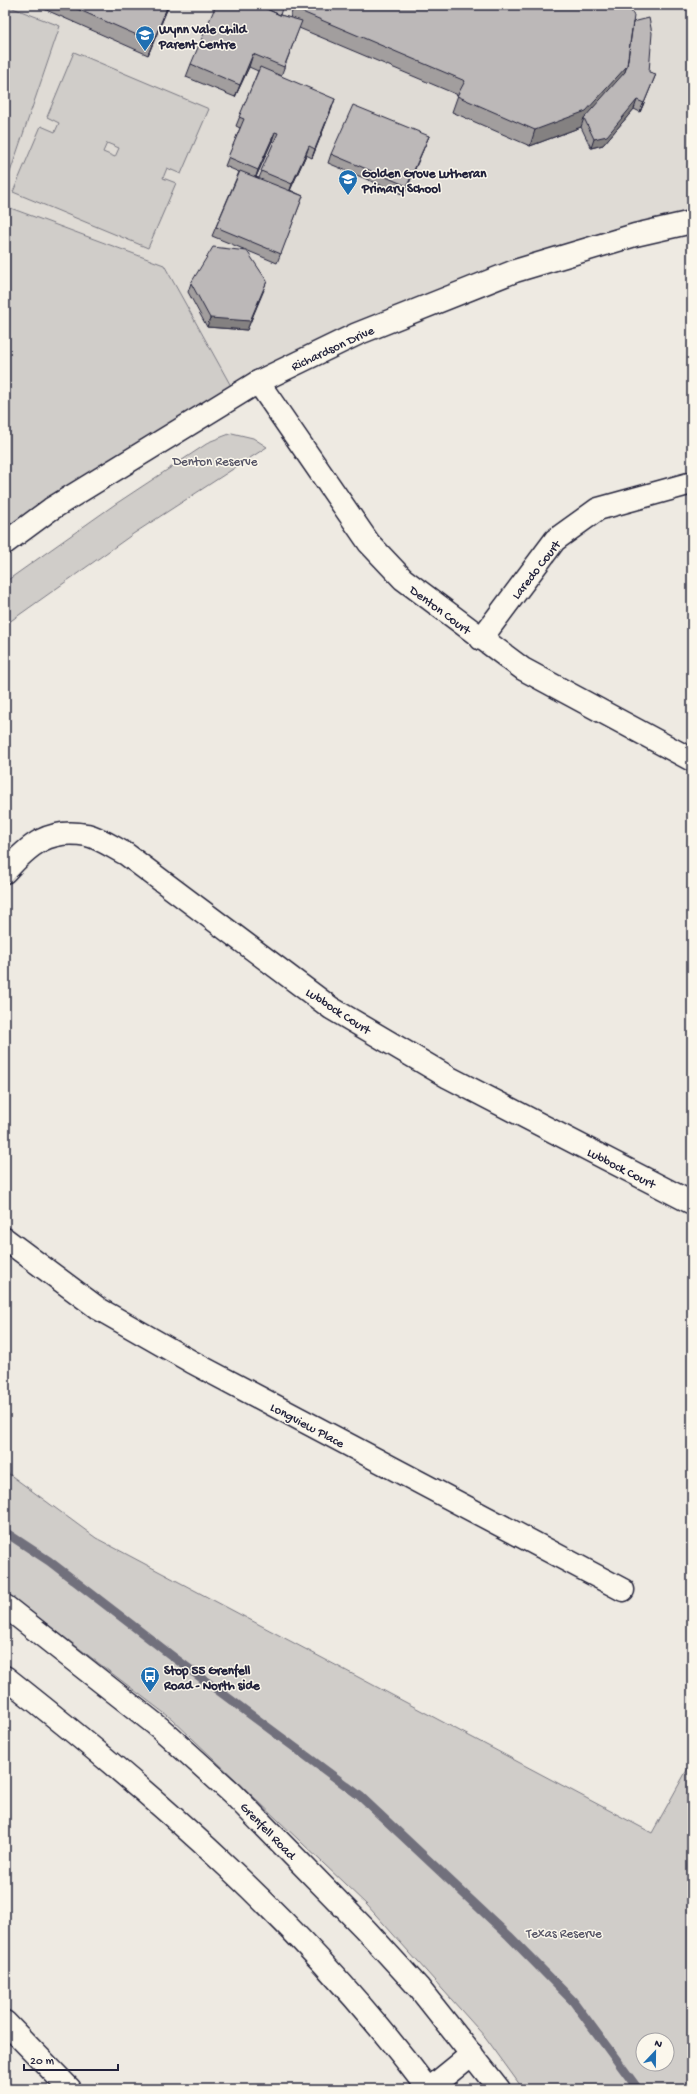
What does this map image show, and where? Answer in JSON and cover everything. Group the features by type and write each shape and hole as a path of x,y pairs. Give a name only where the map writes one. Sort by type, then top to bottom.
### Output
{"street":[{"name":"Richardson Drive","path":"5,542 51,509 258,382 357,334 515,271 635,235 692,222"},
{"name":"Denton Court","path":"258,382 369,543 403,580 523,669 692,760"},
{"name":"Laredo Court","path":"481,639 555,540 598,509 692,483"},
{"name":"Lubbock Court","path":"5,872 25,850 54,834 88,836 126,854 331,1008 448,1077 692,1202"},
{"name":"Longview Place","path":"5,1239 100,1309 185,1358 623,1590"},
{"name":"Grenfell Road","path":"5,1606 160,1728 232,1793 365,1929 418,1988 472,2054 498,2089"},
{"path":"5,1677 97,1751 224,1863 350,1992 428,2089 472,2054"},
{"path":"5,2022 70,2089"}],"shaded area":[{"name":"Golden Grove Lutheran Primary School","path":"7,5 692,5 692,222 515,271 236,395 164,265 5,206 5,187 60,27"}],"green space":[{"path":"5,5 60,26 5,187"},
{"path":"74,52 209,109 181,174 167,168 163,178 176,183 148,248 13,192 41,126 55,132 59,123 47,117","holes":["107,143 119,148 115,157 103,152"]},
{"path":"5,206 164,265 236,395 5,543"},
{"name":"Denton Reserve","path":"232,433 253,438 267,447 133,534 5,625 5,582 114,505 211,441"},
{"name":"Texas Reserve","path":"5,1471 96,1538 652,1833 692,1761 692,2089 523,2089 486,2038 367,1905 172,1719 5,1592"}],"building":[{"path":"68,5 168,5 153,42"},
{"path":"216,5 258,5 280,15 302,21 284,67 253,54 240,85 191,64"},
{"path":"258,5 283,5 280,15"},
{"path":"294,5 628,5 634,16 627,66 586,111 535,130 457,96 465,81 293,8"},
{"path":"649,18 652,33 649,72 656,74 644,103 637,100 607,136 594,139 584,118 625,72 633,22"},
{"path":"260,67 335,99 315,149 309,146 292,184 261,171 278,133 275,132 258,170 228,157 244,119 239,117"},
{"path":"353,105 429,136 407,186 331,154"},
{"path":"240,171 303,196 281,254 216,227"},
{"path":"213,247 247,251 267,281 250,321 210,318 191,283"}],"waterway":[{"path":"5,1532 49,1561 176,1659 360,1796 509,1936 573,2001 638,2089"}],"place":[{"name":"Wynn Vale Child Parent Centre","path":"145,52"},
{"name":"Golden Grove Lutheran Primary School","path":"348,196"},
{"name":"Stop 55 Grenfell Road - North side","path":"150,1693"}]}
